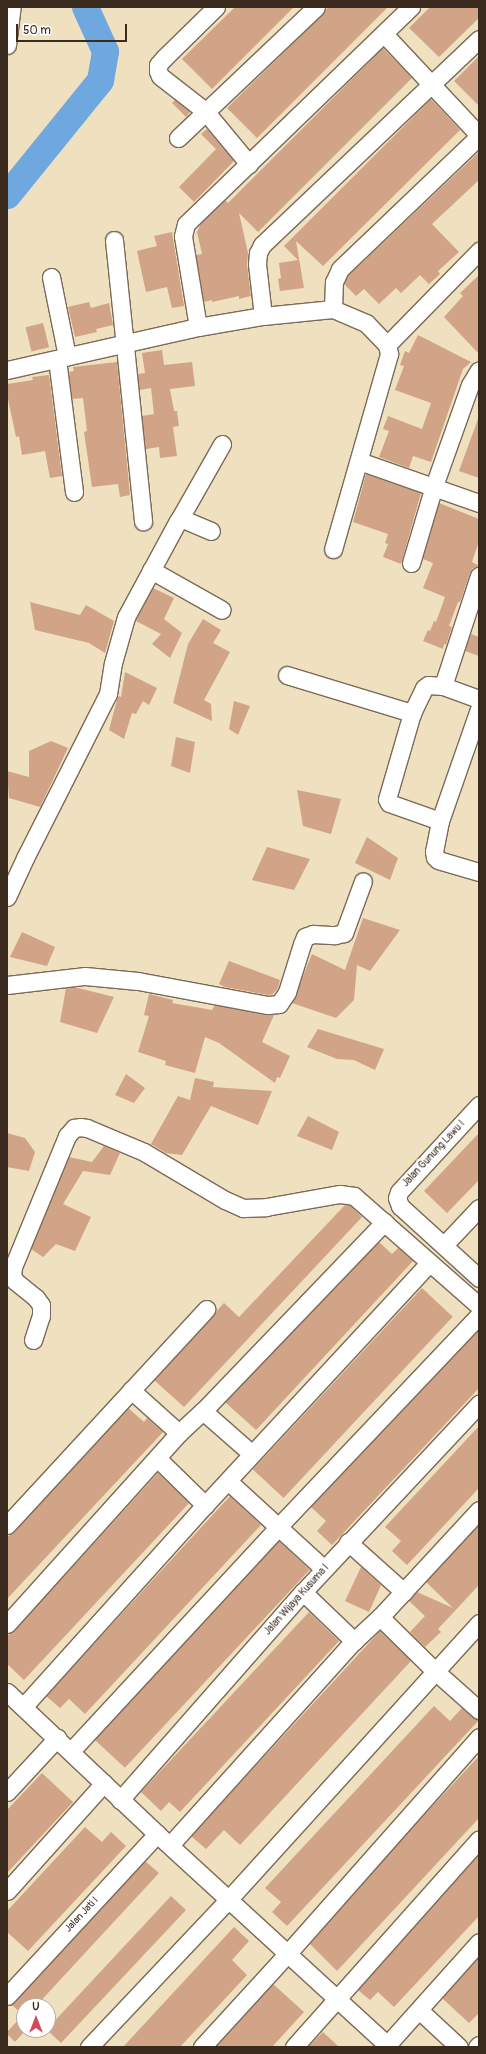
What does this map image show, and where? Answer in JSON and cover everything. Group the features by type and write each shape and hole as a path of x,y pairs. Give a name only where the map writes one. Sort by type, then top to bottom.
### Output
{"street":[{"path":"7,45 12,7"},
{"path":"216,7 164,58 158,69 160,76 205,111 249,164"},
{"path":"178,138 316,7"},
{"path":"198,327 183,236 184,228 189,220 411,7"},
{"path":"333,309 334,282 340,269 479,135 433,84 384,34"},
{"path":"263,316 257,264 258,254 262,245 433,84 479,38"},
{"path":"114,240 144,522"},
{"path":"387,345 479,251"},
{"path":"51,277 62,358 74,492"},
{"path":"7,370 198,327 263,316 333,309 366,323 387,345 389,354 388,361 333,548"},
{"path":"411,562 434,486 470,385 479,370"},
{"path":"7,897 24,858 108,694 119,637 126,617 222,444"},
{"path":"359,461 479,503"},
{"path":"180,518 211,531"},
{"path":"151,570 222,610"},
{"path":"443,686 479,576"},
{"path":"286,675 412,713"},
{"path":"440,821 389,803 387,799 412,713 424,688 428,685 443,686 479,699"},
{"path":"479,709 440,821 434,852 434,857 438,860 479,872"},
{"path":"7,986 86,976 138,981 268,1005 279,1004 287,992 302,944 306,937 313,934 335,935 344,933 363,881"},
{"name":"Jalan Gunung Lawu I","path":"444,1245 400,1206 397,1200 399,1192 479,1105"},
{"path":"33,1340 42,1309 36,1298 13,1279 13,1248 67,1136 74,1128 80,1127 87,1128 144,1152 225,1200 242,1208 266,1207 348,1194 359,1199 479,1306"},
{"path":"479,1208 444,1245 479,1278"},
{"path":"7,1624 158,1459 179,1433 203,1411 384,1222"},
{"path":"23,1706 205,1505 429,1263"},
{"path":"7,1525 206,1309"},
{"path":"71,1751 279,1526 479,1315"},
{"path":"131,1390 179,1433"},
{"name":"Jalan Wijaya Kusuma I","path":"120,1800 302,1592 479,1404"},
{"path":"203,1411 252,1454"},
{"path":"158,1459 205,1505"},
{"path":"228,1481 279,1526 324,1569"},
{"name":"Jalan Jati I","path":"7,1996 163,1840 354,1641 380,1617 479,1510"},
{"path":"348,1542 404,1592"},
{"path":"302,1592 354,1641"},
{"path":"380,1617 435,1671 479,1710"},
{"path":"89,2047 228,1900 479,1623"},
{"path":"7,1692 71,1751 120,1800 337,1998 386,2046 479,1942"},
{"path":"7,1792 57,1738"},
{"path":"202,2047 476,1747"},
{"path":"7,1890 104,1783"},
{"path":"294,2047 479,1839"},
{"path":"419,2010 459,2047"}],"building":[{"path":"235,7 294,7 212,89 182,59"},
{"path":"328,7 388,7 257,138 227,108 323,14"},
{"path":"430,7 479,7 479,18 439,57 409,28"},
{"path":"383,48 412,78 258,232 239,213 248,253 247,265 251,296 239,299 239,296 212,302 212,300 204,302 196,255 202,254 197,232 201,223 225,200 228,203"},
{"path":"479,56 479,106 454,81"},
{"path":"431,99 460,130 323,266 296,241 304,288 280,291 278,279 281,278 279,263 298,260 284,246"},
{"path":"175,100 190,112 186,117 172,103"},
{"path":"207,129 234,161 194,202 179,187 216,149 201,134"},
{"path":"479,152 479,180 432,224 459,252 438,271 440,274 429,284 420,275 401,293 396,288 379,304 364,289 356,296 344,284 348,276"},
{"path":"172,232 184,306 172,308 167,287 146,292 137,251 157,246 154,236"},
{"path":"479,275 479,354 444,317 463,296 460,293"},
{"path":"89,302 91,308 109,303 113,325 96,329 97,332 75,337 68,307"},
{"path":"43,323 49,347 32,352 26,327"},
{"path":"418,335 471,362 463,369 431,462 413,456 409,468 379,457 389,431 383,429 388,416 422,429 431,403 395,390 404,366 400,365 405,351 409,353"},
{"path":"162,350 164,365 192,362 195,386 170,389 174,411 177,411 179,426 173,427 177,456 160,458 159,447 146,449 142,416 154,414 151,388 139,390 138,374 145,373 142,353"},
{"path":"117,362 130,495 120,497 118,484 92,487 84,432 87,431 83,398 72,399 69,372 74,371 73,367"},
{"path":"49,375 62,476 50,478 45,451 22,455 19,436 16,437 7,394 7,384 33,380 32,377"},
{"path":"479,419 479,478 459,471"},
{"path":"366,474 421,493 401,564 383,557 388,544 385,543 388,534 353,522"},
{"path":"439,503 479,519 479,541 472,562 479,566 473,568 470,573 460,602 458,602 449,626 452,627 446,645 444,644 443,649 423,641 428,630 430,631 434,621 436,622 445,597 423,588 433,563 423,559"},
{"path":"153,588 174,598 164,619 182,633 170,658 152,644 161,634 136,621"},
{"path":"30,602 80,615 86,605 114,621 105,653 89,643 35,630"},
{"path":"203,619 221,630 213,643 230,652 204,700 211,704 212,721 173,703 188,644"},
{"path":"471,634 479,637 479,656 465,651"},
{"path":"125,672 157,688 149,705 143,701 136,714 132,713 124,739 109,730 118,696 121,697"},
{"path":"234,701 250,706 238,735 229,729"},
{"path":"176,737 195,742 190,773 171,766"},
{"path":"51,741 68,748 40,807 9,798 7,771 29,777 29,751"},
{"path":"297,790 341,799 331,834 303,826"},
{"path":"367,837 398,858 390,880 355,863"},
{"path":"267,847 310,859 294,890 252,880"},
{"path":"363,918 400,930 370,971 357,965 354,1000 336,1018 292,1003 312,954 345,970"},
{"path":"22,932 55,947 47,966 10,957"},
{"path":"229,961 280,980 278,988 273,994 268,995 225,987 219,984"},
{"path":"74,987 114,997 97,1033 60,1022 66,988"},
{"path":"149,994 173,1000 172,1003 212,1010 215,1005 266,1015 274,1015 262,1042 290,1056 280,1078 277,1077 275,1083 219,1043 205,1037 195,1073 165,1065 166,1061 138,1052 149,1016 144,1015"},
{"path":"318,1029 384,1049 375,1070 354,1060 337,1059 307,1047"},
{"path":"126,1074 145,1088 134,1103 115,1095"},
{"path":"195,1078 214,1082 213,1087 272,1091 258,1125 211,1106 182,1155 166,1153 151,1144 178,1096 190,1100"},
{"path":"308,1116 339,1132 332,1150 297,1136"},
{"path":"7,1133 25,1138 35,1152 29,1171 7,1167"},
{"path":"479,1133 479,1180 447,1213 424,1191"},
{"path":"104,1146 120,1153 110,1175 83,1171 63,1204 91,1217 75,1251 56,1244 43,1257 31,1249 69,1157 92,1162"},
{"path":"345,1205 350,1205 362,1217 184,1407 154,1380 224,1303 239,1317"},
{"path":"379,1242 392,1254 398,1248 413,1261 256,1430 225,1402"},
{"path":"422,1288 453,1317 284,1498 253,1469"},
{"path":"479,1330 479,1388 332,1545 317,1531 326,1521 311,1507"},
{"path":"128,1408 144,1422 147,1418 163,1432 7,1599 7,1537 14,1532"},
{"path":"479,1426 479,1488 407,1565 392,1551 401,1541 385,1527"},
{"path":"158,1473 189,1503 24,1680 7,1664 7,1636 14,1631"},
{"path":"230,1496 261,1525 85,1714 69,1699 60,1708 46,1696"},
{"path":"479,1525 479,1585 438,1629 441,1632 425,1647 410,1632 425,1616 409,1601 417,1592 453,1608 426,1582"},
{"path":"279,1541 310,1570 125,1768 94,1739"},
{"path":"361,1567 381,1585 369,1612 345,1601"},
{"path":"309,1612 339,1641 180,1812 169,1802 161,1811 141,1792"},
{"path":"380,1631 411,1661 240,1845 224,1830 206,1849 191,1836"},
{"path":"434,1706 450,1721 462,1708 472,1717 479,1720 287,1926 272,1912 281,1902 265,1888"},
{"path":"479,1756 479,1818 337,1971 310,1944 411,1829"},
{"path":"42,1773 73,1802 7,1873 7,1810"},
{"path":"85,1827 102,1842 111,1832 126,1846 28,1951 7,1932 7,1911"},
{"path":"479,1854 479,1916 394,2007 378,1992 370,2000 358,1990"},
{"path":"145,1861 159,1873 43,1998 19,1998"},
{"path":"171,1896 186,1910 61,2043 56,2038 56,2019"},
{"path":"234,1927 249,1941 232,1960 247,1975 180,2047 123,2047"},
{"path":"479,1957 479,2013 469,2023 442,1998"},
{"path":"273,1984 304,2012 272,2047 216,2047"},
{"path":"16,2001 16,2009 13,2006 7,2006"},
{"path":"16,2022 16,2038 19,2038 15,2042 7,2034 7,2032"},
{"path":"323,2032 339,2047 308,2047"}],"waterway":[{"path":"7,195 100,80 105,51 85,7"}]}
